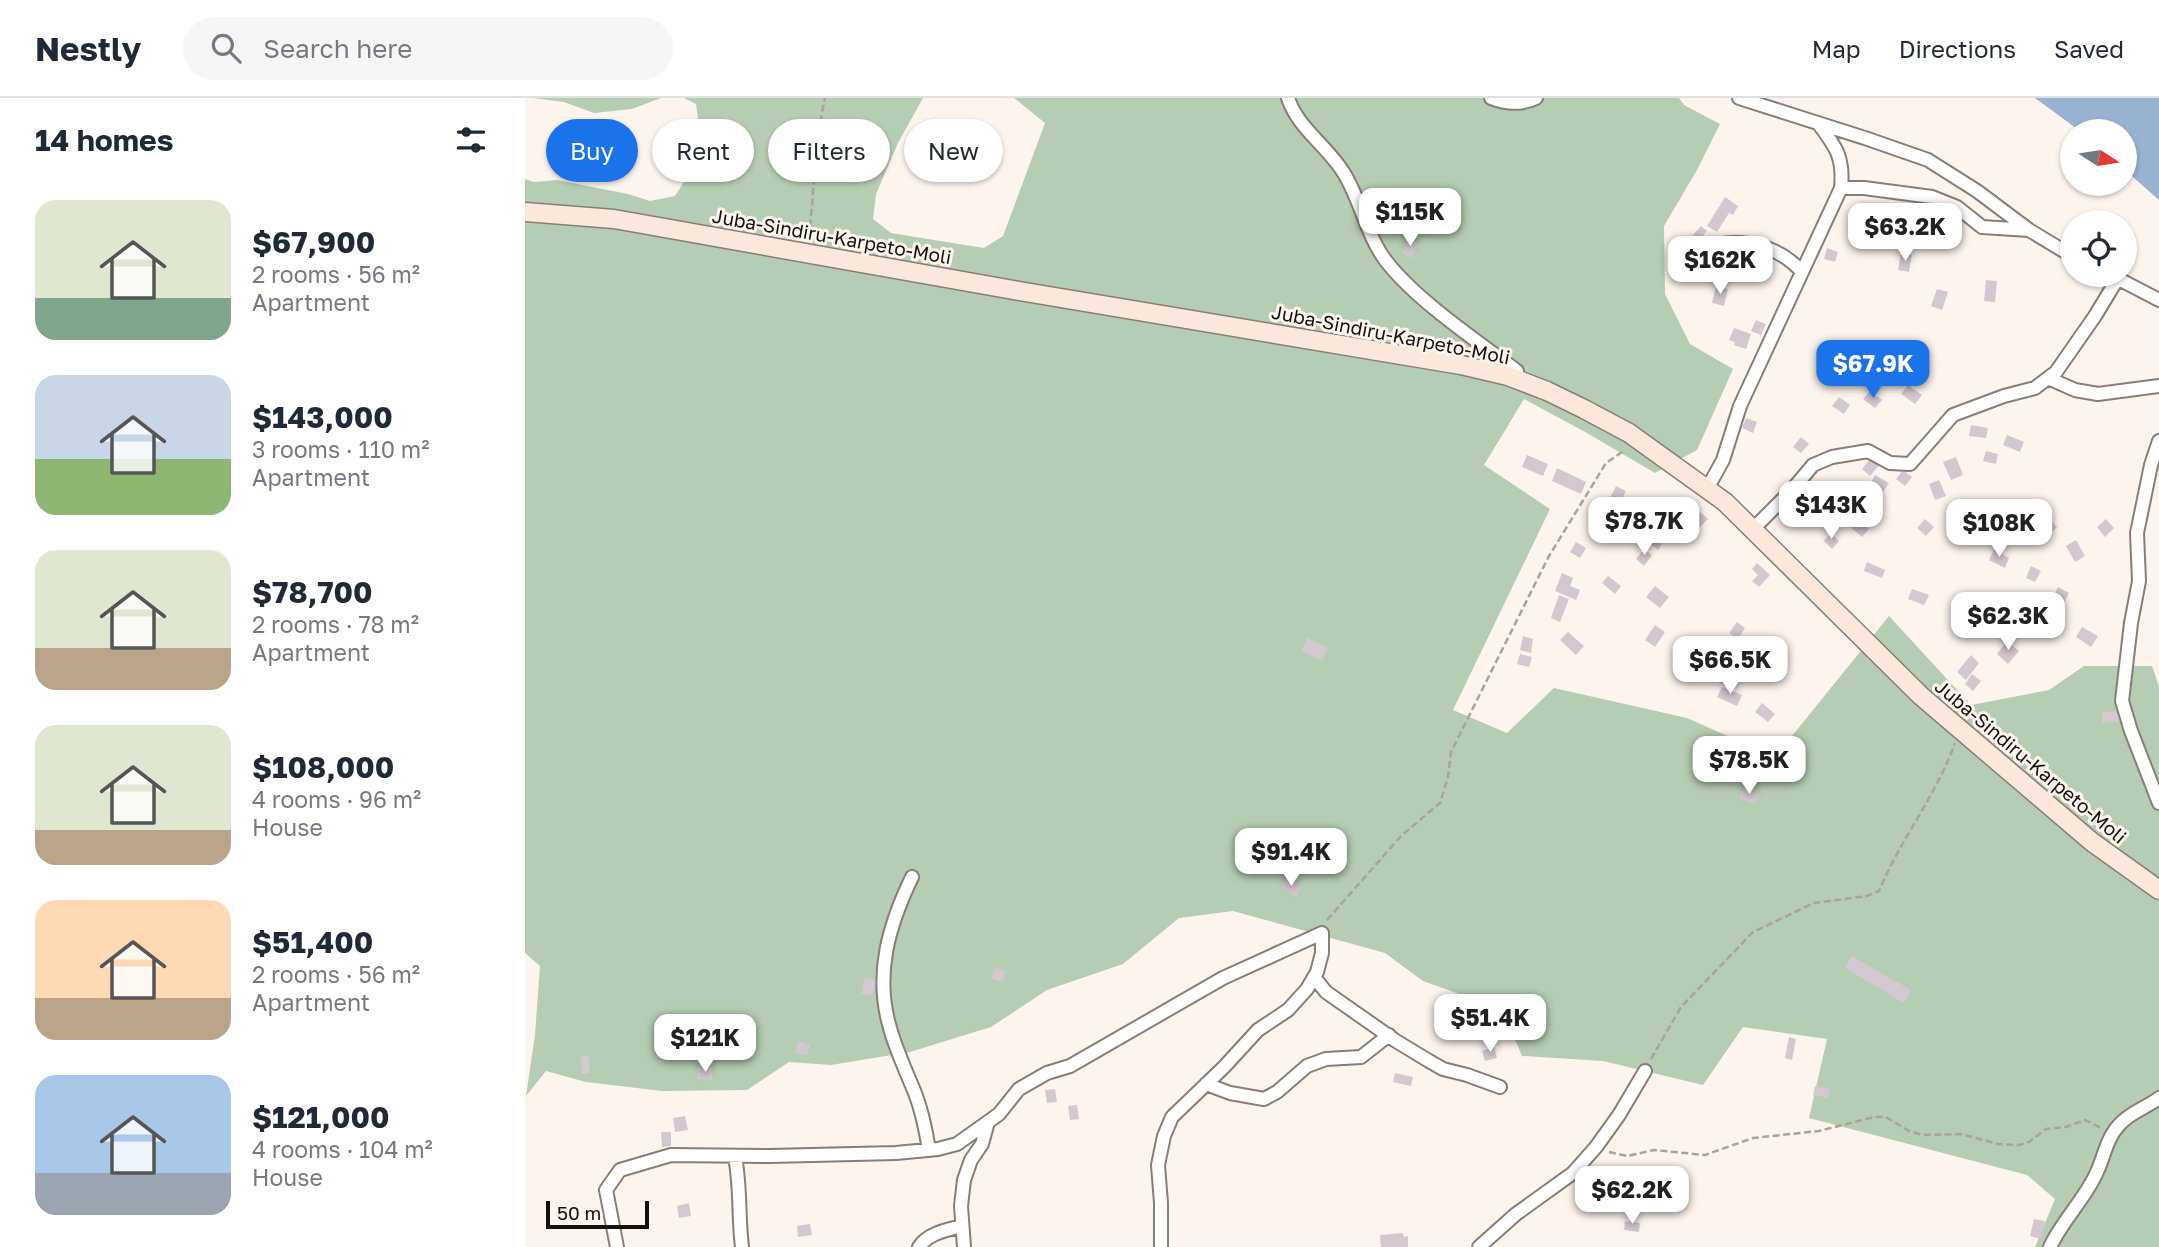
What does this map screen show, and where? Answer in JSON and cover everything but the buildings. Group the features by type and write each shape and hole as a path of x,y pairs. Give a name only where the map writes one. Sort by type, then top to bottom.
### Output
{"main road":[{"name":"Juba-Sindiru-Karpeto-Moli","path":"525,212 614,219 1019,291 1461,365 1508,376 1547,391 1639,441 1725,502 1921,696 2092,842 2159,890"}],"street":[{"path":"1288,98 1294,113 1345,175 1386,261 1432,304 1517,371"},
{"path":"1491,98 1514,103 1526,103 1536,98"},
{"path":"1739,98 1928,160 2060,249"},
{"path":"1707,489 1723,460 1740,406 1841,188 1843,166 1837,148 1818,122"},
{"path":"1841,188 1864,188 1932,197 1957,207 1982,227 2029,230"},
{"path":"1714,245 1738,242 1759,244 1793,262 1802,272"},
{"path":"1752,530 1813,465 1832,457 1868,450 1890,463 1910,464 1953,415 2035,388 2056,372 2108,287"},
{"path":"2135,287 2159,300"},
{"path":"2047,378 2075,390 2098,394 2159,386"},
{"path":"2159,441 2151,465 2137,533 2139,581 2131,622 2122,701 2131,732 2159,803"},
{"path":"912,877 895,911 886,947 884,990 889,1025 904,1071 915,1094 929,1150"},
{"path":"617,1247 606,1189 620,1170 671,1155 735,1157 929,1150 957,1144 999,1114 1019,1089 1047,1073 1070,1066 1223,978 1322,933 1321,953 1314,977 1307,989 1288,1010 1258,1030 1172,1117 1164,1136 1158,1165 1161,1247"},
{"path":"1314,977 1326,992 1443,1069 1500,1087"},
{"path":"1206,1084 1230,1093 1264,1099 1277,1093 1307,1066 1327,1059 1361,1057 1389,1035"},
{"path":"1479,1247 1516,1214 1573,1173 1619,1115 1645,1071"},
{"path":"2050,1247 2059,1228 2096,1174 2112,1133 2121,1122 2158,1100"},
{"path":"964,1247 961,1206 964,1180 971,1160 982,1144 988,1122"},
{"path":"735,1157 741,1187 738,1217 742,1247"},
{"path":"919,1247 924,1240 939,1232 962,1226"}],"path":[{"path":"809,240 815,188 815,155 825,98"},
{"path":"1322,933 1328,917 1402,835 1440,803 1448,776 1451,752 1549,556 1606,463 1639,441"},
{"path":"1645,1071 1681,1007 1753,932 1814,903 1867,896 1879,891 1888,869 1945,772 1960,730"},
{"path":"1596,1147 1615,1155 1626,1156 1654,1150 1705,1155 1753,1138 1819,1131 1874,1117 1886,1117 1923,1135 1961,1134 1999,1144 2019,1145 2029,1142 2046,1129 2066,1127 2085,1120 2112,1133"}],"green space":[{"path":"533,98 661,98 632,109 594,113 564,102"},
{"path":"684,98 923,98 911,119 904,119 904,132 890,162 890,119 768,119 768,182 881,182 876,194 873,219 891,233 984,248 1003,236 1045,123 1014,98 1679,98 1684,105 1720,124 1664,226 1665,294 1690,344 1733,369 1697,450 1655,473 1524,399 1484,465 1550,509 1453,710 1507,733 1554,688 1687,718 1775,757 1889,616 1971,705 2049,690 2084,666 2152,666 2159,686 2159,1247 2035,1247 2055,1199 2027,1175 1809,1118 1827,1039 1743,1027 1703,1085 1603,1061 1522,1056 1506,1018 1479,1001 1423,981 1385,953 1233,911 1179,918 1123,964 1047,990 991,1027 910,1052 831,1065 789,1062 747,1090 662,1091 586,1082 546,1071 526,1096 535,1035 540,966 525,953 525,179 534,182 567,182 650,201 675,196 684,182 754,182 754,119 698,119 696,104"}],"water":[{"path":"2035,98 2159,98 2159,200 2137,181 2137,119 2064,119"}]}
